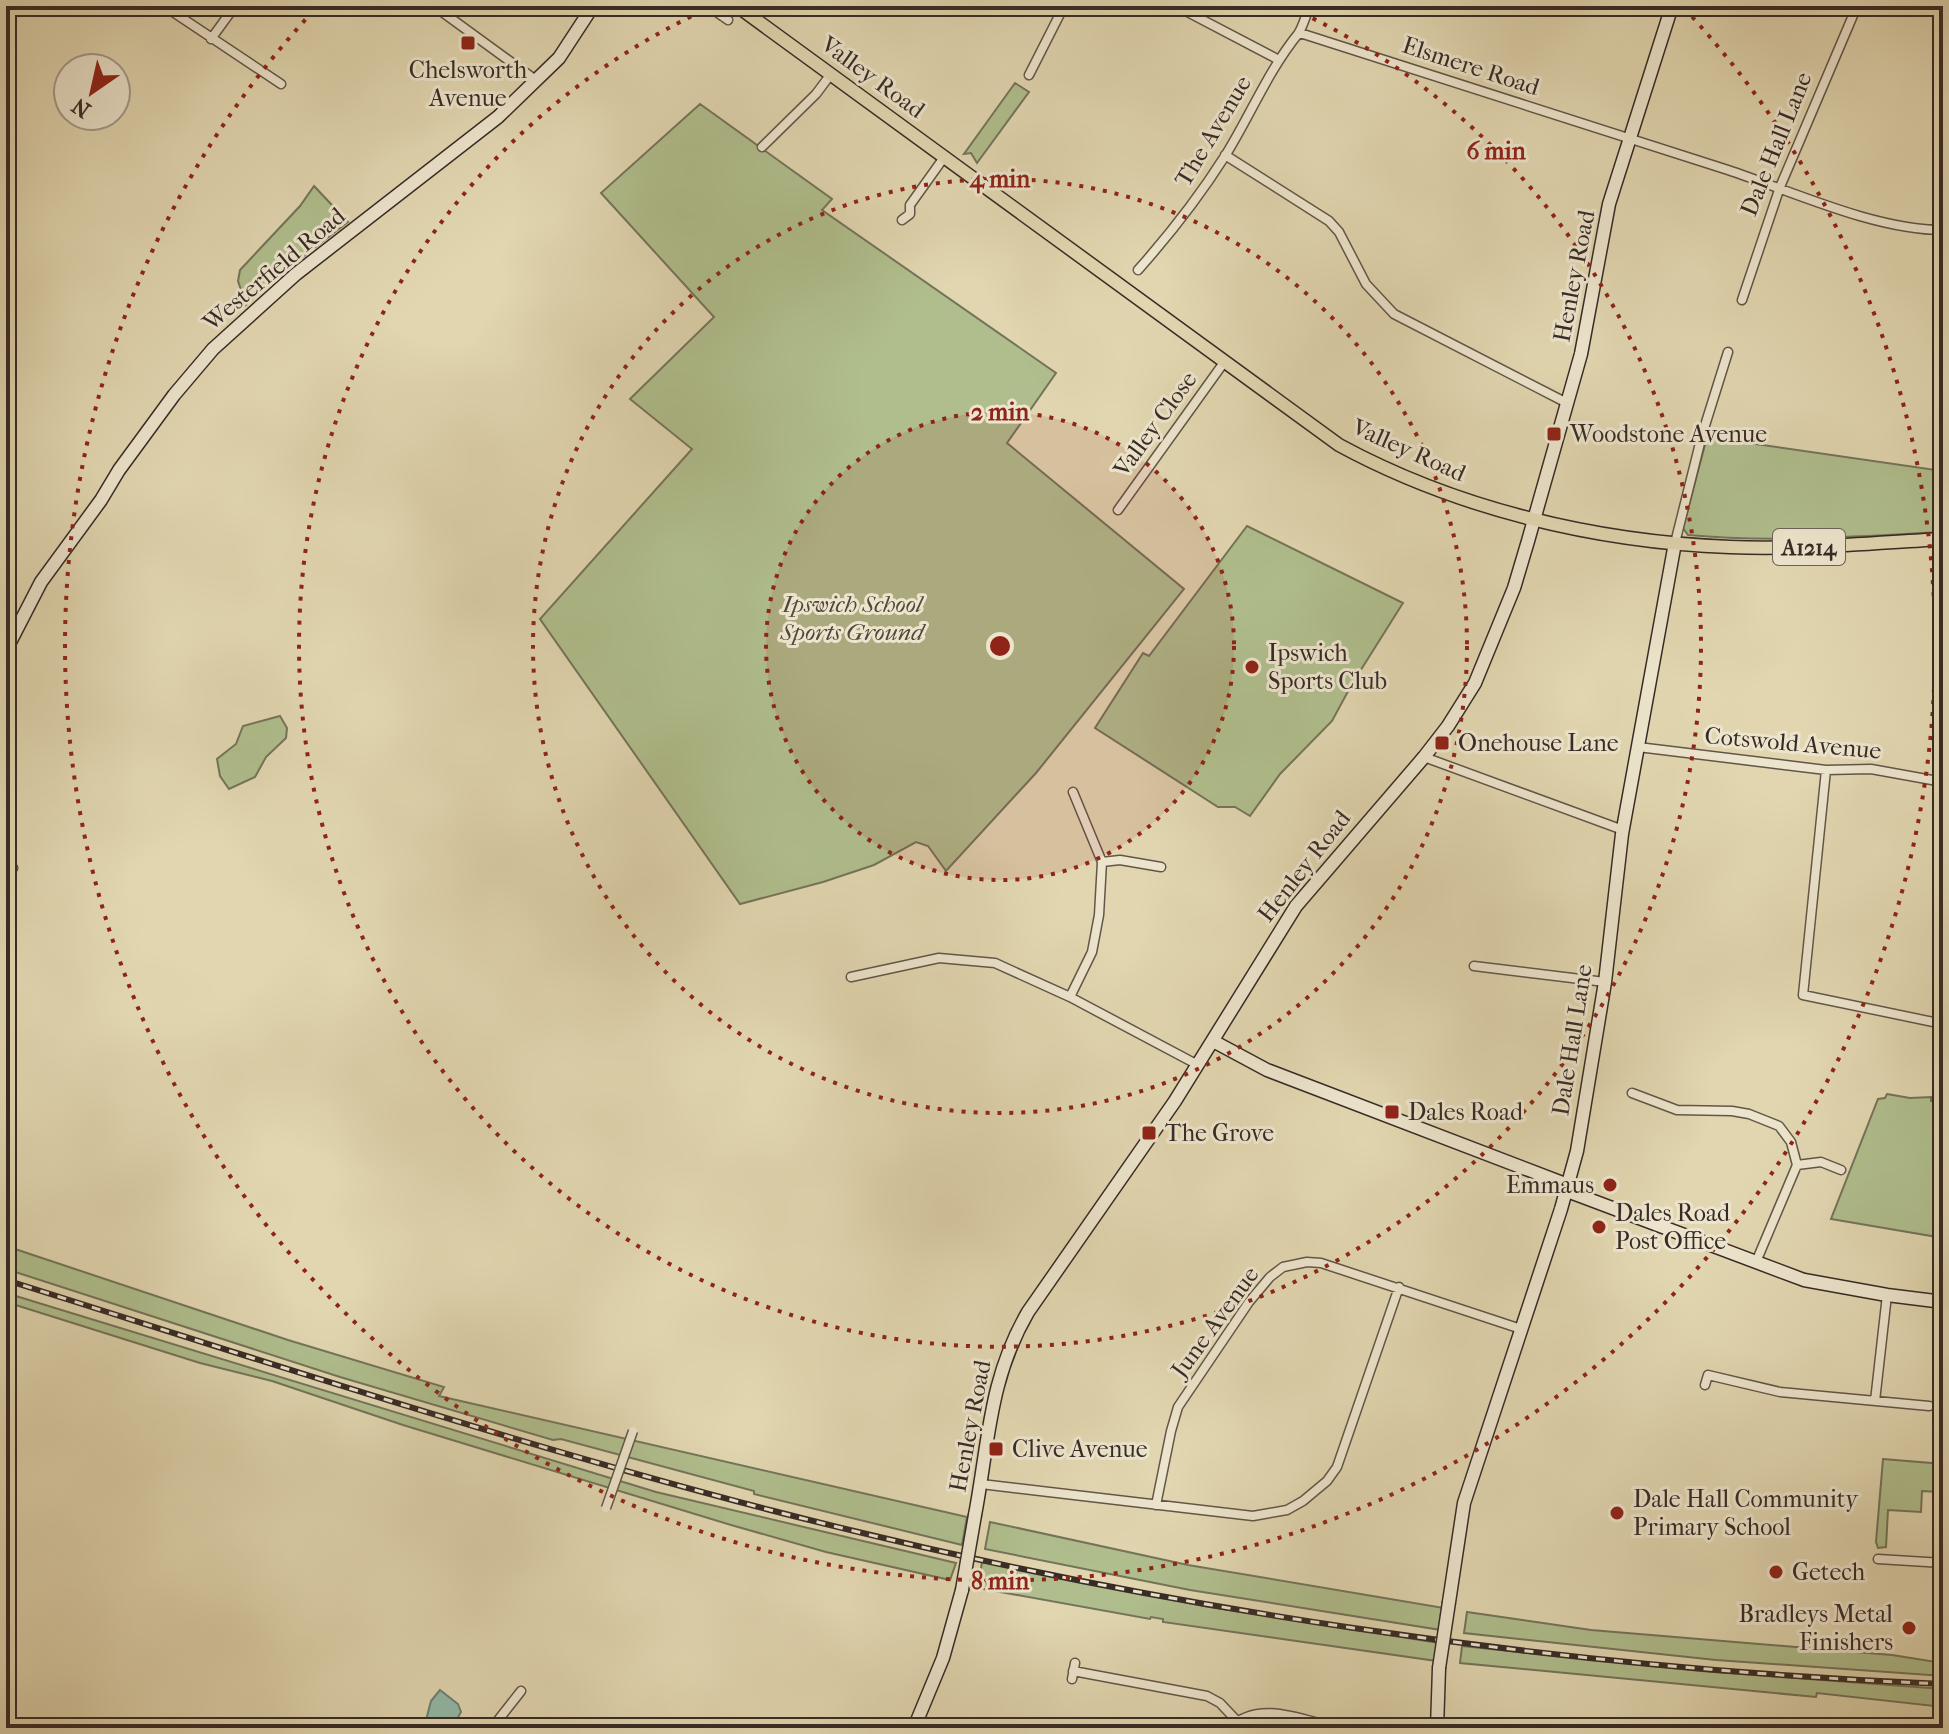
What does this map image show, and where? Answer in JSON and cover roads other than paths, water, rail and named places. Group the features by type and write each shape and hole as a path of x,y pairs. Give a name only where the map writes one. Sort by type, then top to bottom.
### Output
{"main road":[{"name":"Valley Road","path":"737,6 1339,445 1369,461 1444,492 1534,519 1675,543 1798,547 1943,539"}],"street":[{"path":"164,6 281,84"},
{"path":"211,39 235,6"},
{"path":"434,6 537,81"},
{"name":"Westerfield Road","path":"6,650 41,582 174,395 213,349 296,274 454,153 537,81 559,58 593,6"},
{"path":"708,6 725,18 730,6"},
{"path":"1029,75 1064,6"},
{"path":"1176,6 1279,60"},
{"name":"The Avenue","path":"1138,270 1188,212 1225,155 1279,60 1300,33 1310,6"},
{"name":"Henley Road","path":"914,1728 943,1658 962,1590 994,1391 1016,1332 1198,1065 1296,906 1424,757 1456,714 1480,672 1514,588 1534,519 1587,330 1609,204 1672,6"},
{"name":"Dale Hall Lane","path":"1742,300 1780,187 1857,6"},
{"name":"Elsmere Road","path":"1300,33 1780,187 1885,224 1909,229 1943,230"},
{"path":"762,147 816,94 831,74"},
{"path":"1225,155 1329,221 1339,232 1366,284 1394,314 1567,403"},
{"path":"917,222 906,217 910,205 945,156"},
{"name":"Dale Hall Lane","path":"1437,1728 1439,1668 1464,1503 1568,1188 1591,1079 1623,830 1675,543 1702,435 1728,352"},
{"name":"Valley Close","path":"1118,510 1225,361"},
{"name":"Cotswold Avenue","path":"1638,747 1826,770 1871,769 1943,782"},
{"path":"1424,757 1623,830"},
{"path":"1826,770 1803,995 1943,1024"},
{"path":"1070,997 1092,952 1099,915 1102,862 1073,792"},
{"path":"1102,862 1120,860 1161,867"},
{"path":"851,977 939,958 995,963 1070,997 1198,1065"},
{"path":"1474,966 1605,982"},
{"path":"1213,1041 1267,1070 1804,1280 1943,1302"},
{"path":"1632,1093 1677,1110 1732,1111 1779,1126 1791,1142 1797,1165 1756,1262"},
{"path":"1797,1165 1821,1162 1841,1170"},
{"name":"June Avenue","path":"1156,1505 1178,1407 1249,1302 1283,1267 1321,1263 1521,1329"},
{"path":"981,1484 1253,1516 1287,1510 1316,1492 1337,1467 1399,1287"},
{"path":"1875,1401 1887,1295"},
{"path":"1705,1385 1708,1375 1780,1392 1929,1406"},
{"path":"606,1508 633,1431"},
{"path":"1878,1559 1943,1563"},
{"path":"1073,1671 1207,1696 1226,1709 1234,1725 1252,1714 1265,1712 1337,1728"},
{"path":"492,1728 521,1691"}],"railway":[{"path":"6,1280 578,1457 770,1510 1058,1576 1352,1628 1500,1648 1648,1664 1943,1684"}],"place":[{"name":"Chelsworth Avenue","path":"468,43"},
{"name":"Woodstone Avenue","path":"1554,434"},
{"name":"Ipswich Sports Club","path":"1252,667"},
{"name":"Onehouse Lane","path":"1442,743"},
{"name":"Dales Road","path":"1392,1112"},
{"name":"The Grove","path":"1149,1133"},
{"name":"Emmaus","path":"1610,1185"},
{"name":"Dales Road Post Office","path":"1599,1227"},
{"name":"Clive Avenue","path":"996,1449"},
{"name":"Dale Hall Community Primary School","path":"1617,1513"},
{"name":"Getech","path":"1776,1572"},
{"name":"Bradleys Metal Finishers","path":"1909,1628"}],"park label":[{"name":"Ipswich School Sports Ground","path":"852,618"}]}
